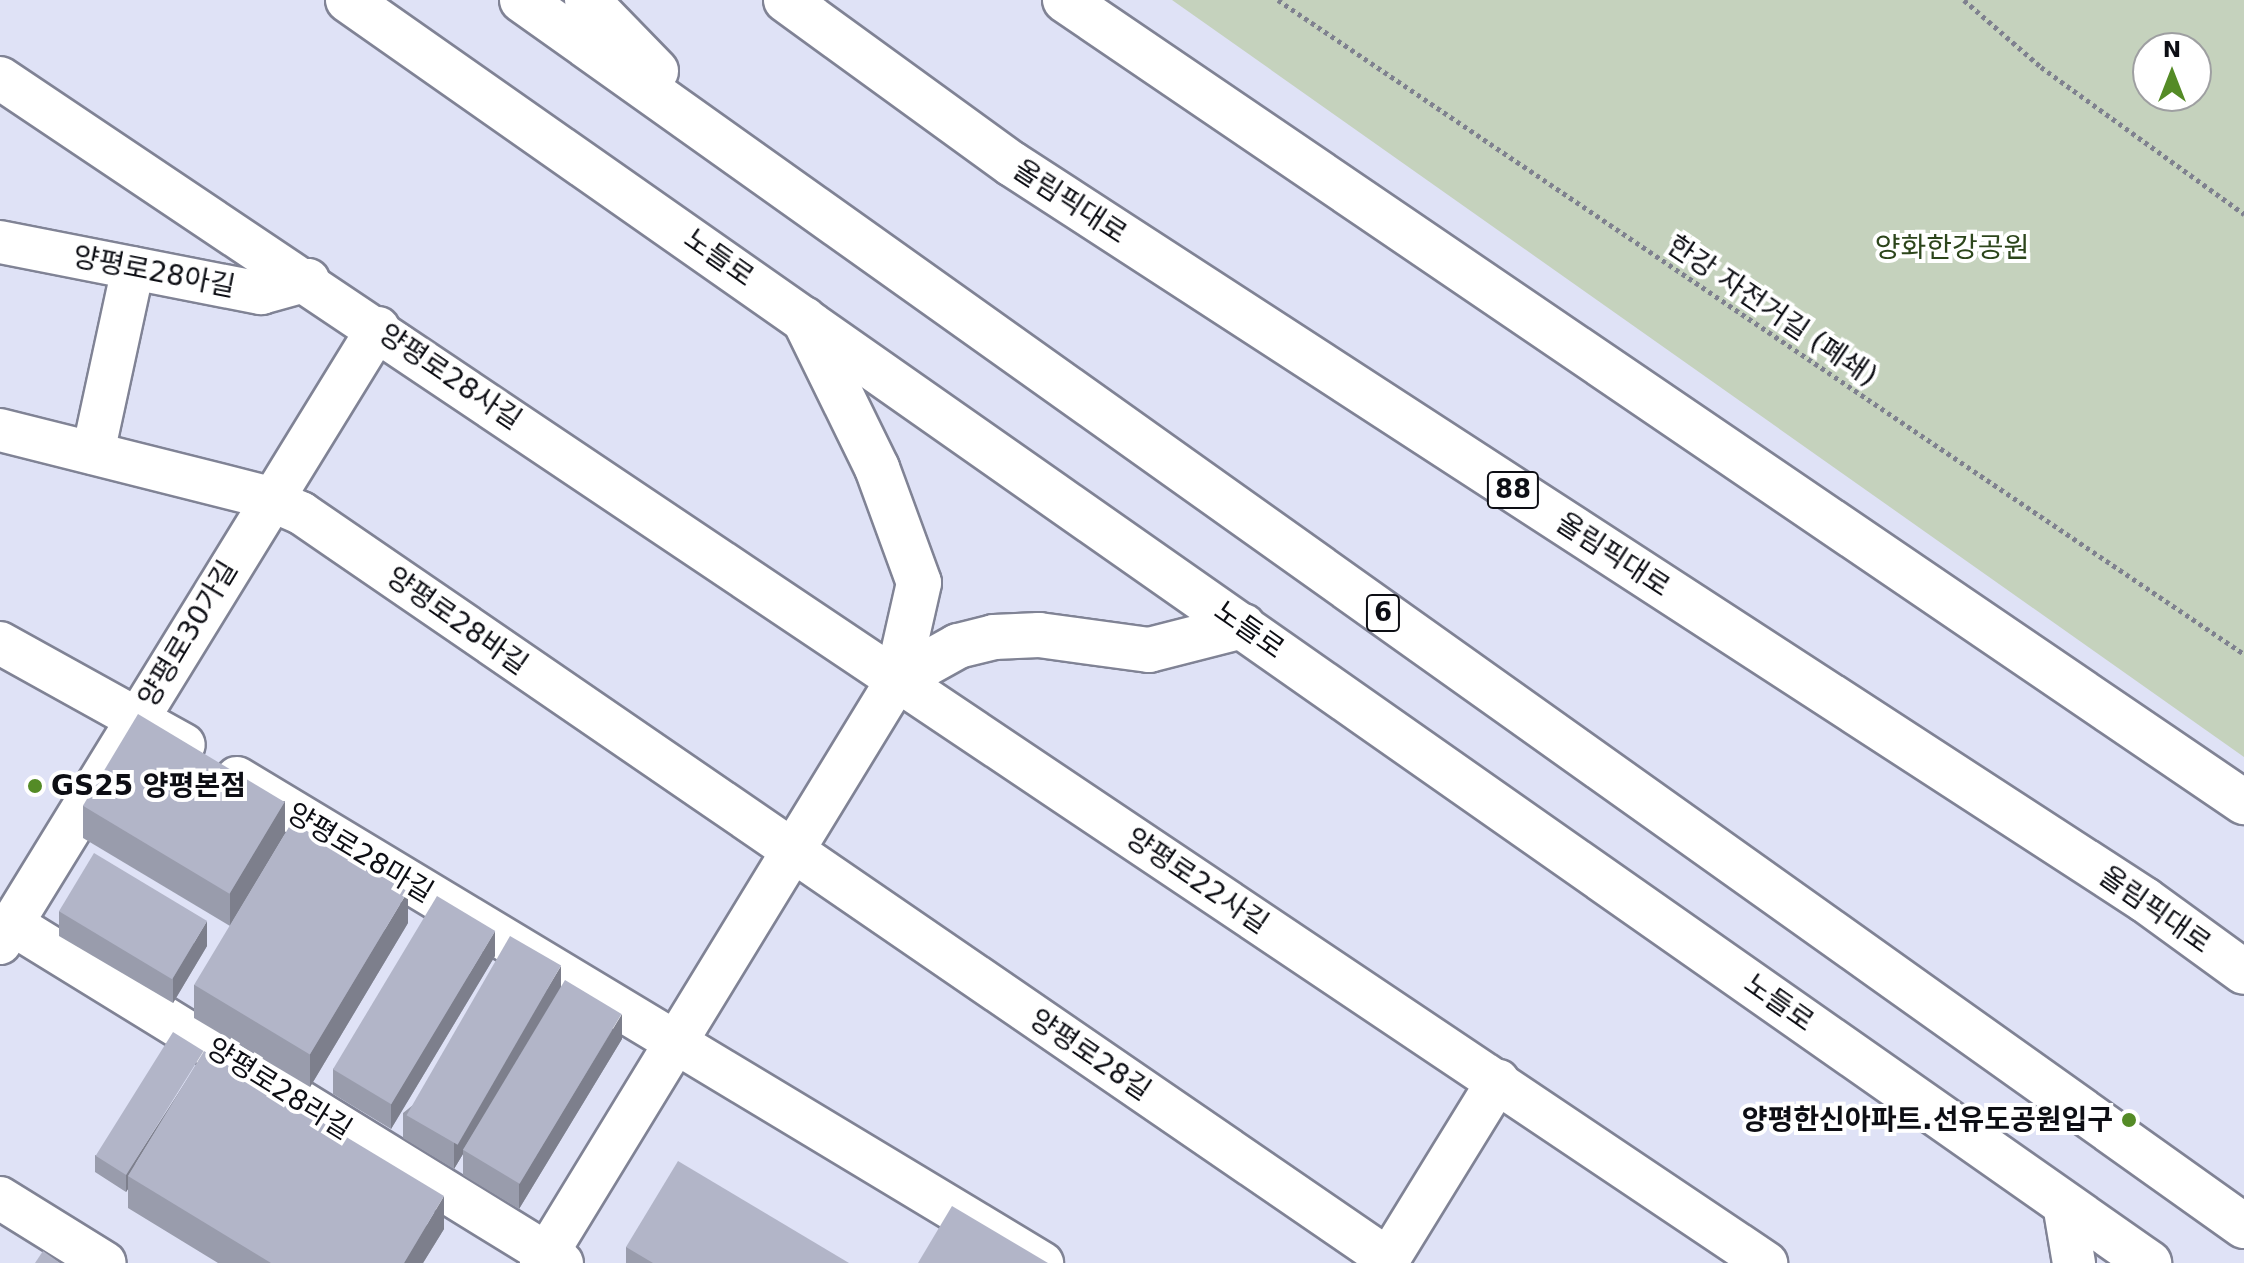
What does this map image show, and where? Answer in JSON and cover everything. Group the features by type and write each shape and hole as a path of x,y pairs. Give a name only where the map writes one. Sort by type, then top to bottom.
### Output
{"main road":[{"name":"노들로","path":"348,0 2149,1263"},
{"name":"6","path":"522,0 2244,1226"},
{"path":"587,0 739,155"},
{"name":"올림픽대로","path":"786,0 1012,164 2145,900 2244,972"},
{"path":"1065,0 2244,802"},
{"path":"1098,0 1144,54"},
{"path":"803,317 877,468 919,583 897,680"},
{"path":"897,680 958,646 994,637 1039,635 1149,650 1243,626"}],"street":[{"name":"양평로28사길","path":"0,78 308,280 897,680"},
{"name":"양평로28아길","path":"0,242 261,293 308,280"},
{"path":"93,453 133,268"},
{"name":"양평로30가길","path":"6,933 270,499 378,328"},
{"name":"양평로28바길","path":"0,430 270,499 301,513 792,851"},
{"name":"양평로28마길","path":"0,643 137,717 674,1045"},
{"path":"550,1260 674,1045 897,680"},
{"name":"양평로22사길","path":"897,680 1766,1263"},
{"name":"양평로28길","path":"792,851 1387,1261"},
{"name":"양평로28라길","path":"6,933 550,1260"},
{"path":"674,1045 827,1129 1042,1263"},
{"path":"1387,1261 1498,1081"},
{"path":"0,1198 105,1263"},
{"path":"2064,1204 2074,1263"}],"path":[{"name":"한강 자전거길 (폐쇄)","path":"1278,0 2244,654"},
{"path":"1964,0 2041,67 2244,214"}],"green space":[{"name":"양화한강공원","path":"1172,0 2244,0 2244,757"}],"building":[{"path":"138,714 285,802 229,894 83,806"},
{"path":"292,822 408,892 310,1054 194,985"},
{"path":"94,853 207,921 172,979 59,911"},
{"path":"437,896 495,931 391,1104 333,1069"},
{"path":"510,936 561,966 458,1145 406,1115"},
{"path":"565,980 622,1014 520,1184 463,1150"},
{"path":"173,1032 204,1051 126,1175 96,1156"},
{"path":"204,1051 444,1196 404,1263 271,1263 128,1176"},
{"path":"678,1161 849,1263 653,1263 626,1247"},
{"path":"952,1206 1048,1263 918,1263"},
{"path":"43,1251 60,1263 35,1263"}],"place":[{"name":"GS25 양평본점","path":"35,786"},
{"name":"양평한신아파트.선유도공원입구","path":"2129,1120"}]}
